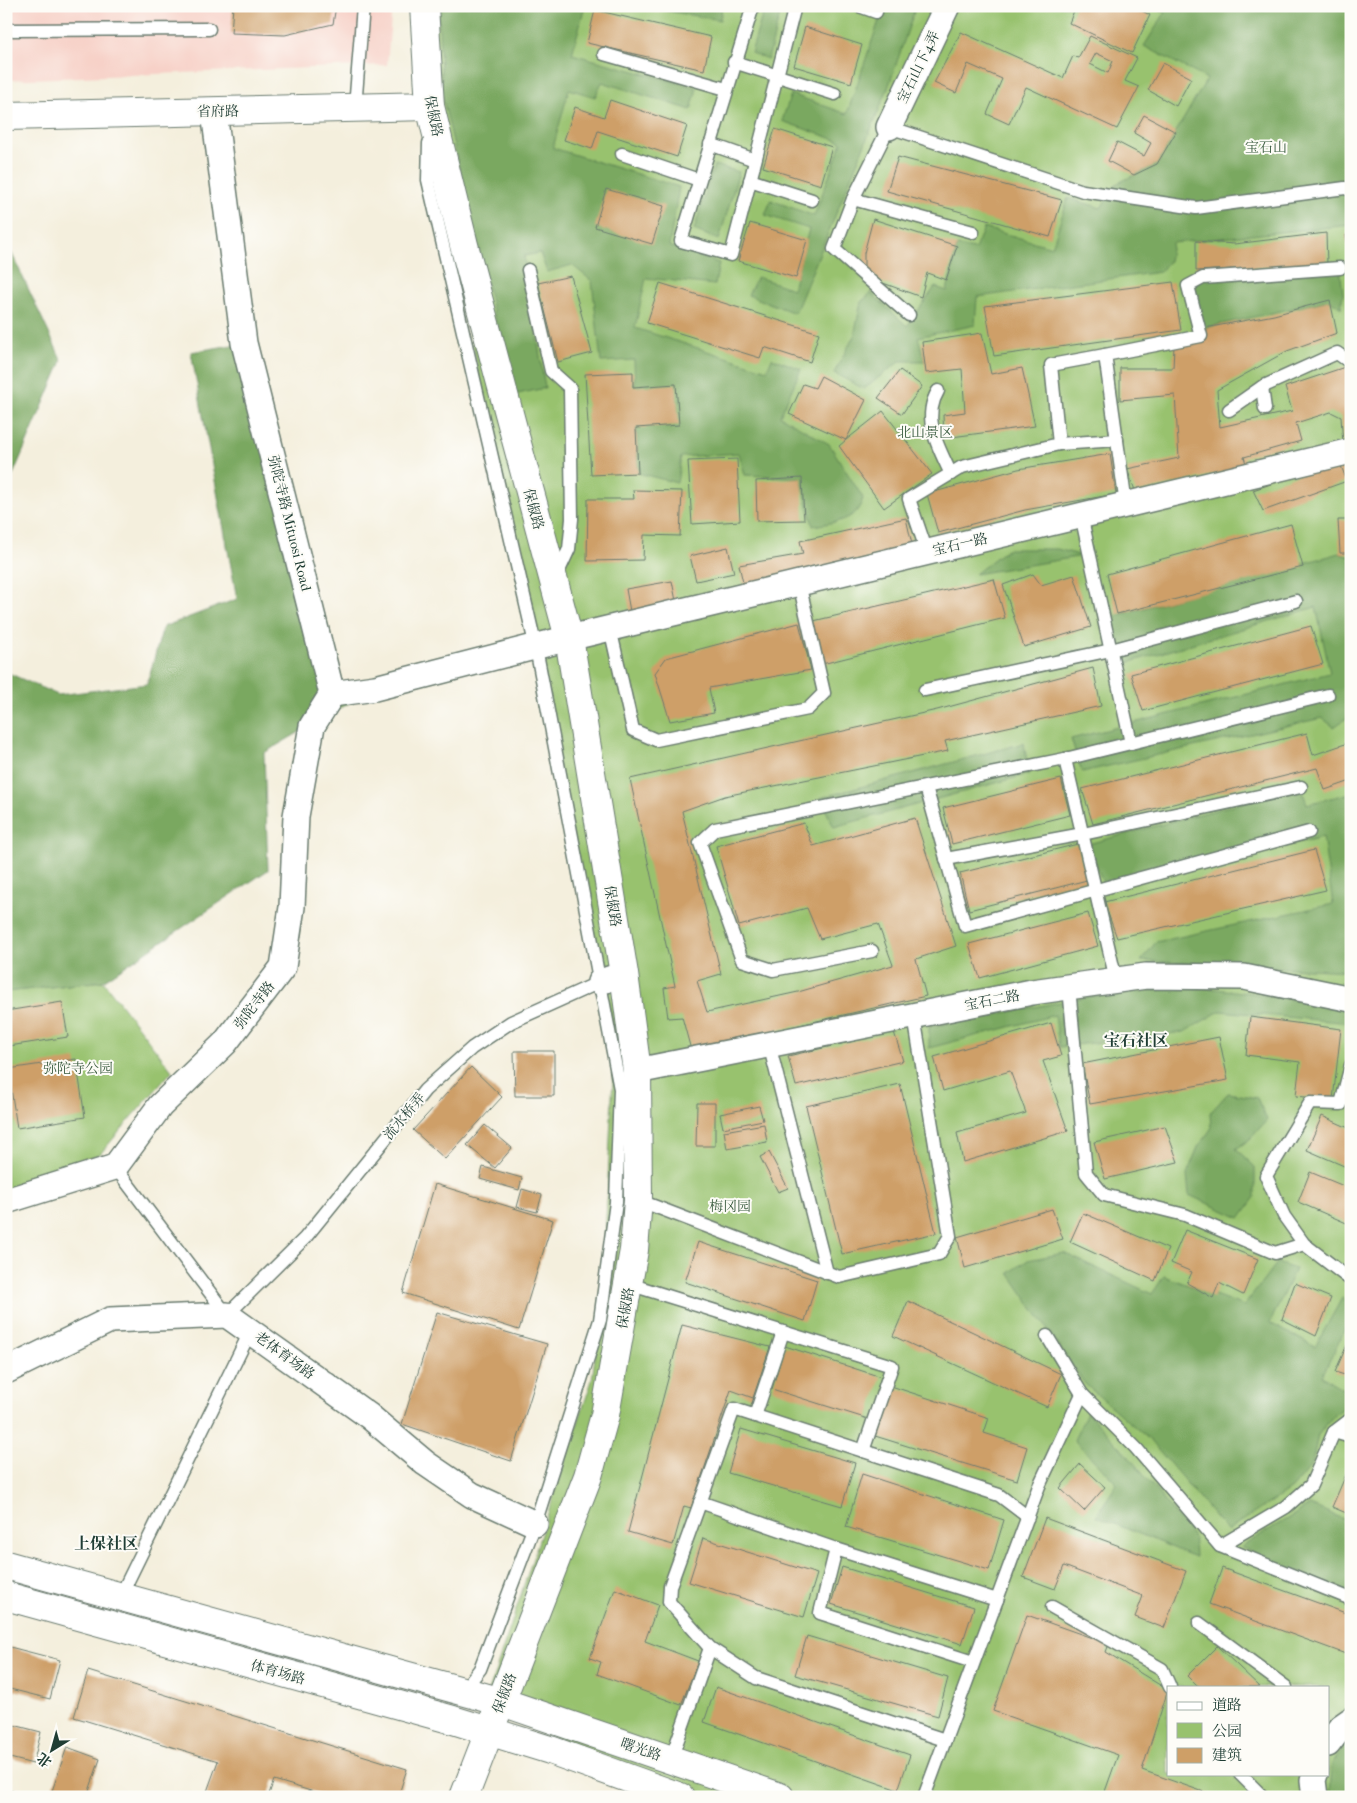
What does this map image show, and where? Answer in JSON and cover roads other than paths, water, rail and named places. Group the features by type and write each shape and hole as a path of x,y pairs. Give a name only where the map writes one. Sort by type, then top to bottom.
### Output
{"main road":[{"name":"保俶路","path":"424,6 430,106 464,245 569,638 612,978 637,1071 638,1200 629,1284 605,1415 588,1476 464,1797"},
{"name":"省府路","path":"6,116 430,106"},
{"path":"6,1565 121,1595 502,1702"},
{"name":"体育场路","path":"6,1596 550,1750 680,1797"},
{"name":"曙光路","path":"502,1702 780,1797"}],"street":[{"name":"宝石山下4弄","path":"889,127 947,6"},
{"name":"弥陀寺路 Mituosi Road","path":"214,112 244,343 332,694"},
{"name":"宝石一路","path":"569,638 1351,451"},
{"path":"332,694 375,688 569,638"},
{"name":"弥陀寺路","path":"115,1167 160,1106 225,1043 284,967 292,907 296,816 312,726 332,694"},
{"name":"宝石二路","path":"637,1071 1069,987 1146,976 1244,977 1351,999"},
{"path":"6,1201 115,1167"},
{"path":"6,1371 110,1320 227,1315"},
{"name":"老体育场路","path":"227,1315 370,1416 425,1463 472,1495 535,1524"},
{"path":"1314,1776 1315,1797"}],"lane":[{"path":"355,108 363,6"},
{"path":"753,6 734,62 681,241 731,255 795,6"},
{"path":"859,6 876,12"},
{"path":"6,30 209,29"},
{"path":"604,54 726,89"},
{"path":"734,62 835,94"},
{"path":"430,106 428,180 612,978 620,1089 616,1202 600,1320 535,1524 480,1669 463,1691"},
{"path":"909,314 834,249 853,199 889,127 1083,191 1196,208 1345,188 1351,190"},
{"path":"710,144 755,160"},
{"path":"622,154 699,180"},
{"path":"750,180 812,200"},
{"path":"853,199 973,232"},
{"path":"1059,444 1052,365 1201,336 1188,286 1203,278 1340,268"},
{"path":"528,270 551,371 570,388 572,519 569,549 554,582"},
{"path":"1229,410 1262,387 1337,353 1351,363"},
{"path":"1105,355 1126,505"},
{"path":"1262,387 1265,409"},
{"path":"938,391 932,402 930,418 951,474"},
{"path":"927,552 909,499 951,474 962,468 1059,444 1117,440"},
{"path":"1081,515 1131,743"},
{"path":"610,628 633,730 656,740 808,709 824,693 799,583"},
{"path":"925,690 1111,650 1296,601"},
{"path":"872,951 773,970 742,960 700,843 715,829 1065,759 1328,695"},
{"path":"1065,759 1116,980"},
{"path":"926,787 965,926 1308,832"},
{"path":"946,859 1083,834 1301,787"},
{"name":"流水桥弄","path":"227,1315 305,1238 425,1090 472,1048 511,1022 612,978"},
{"path":"1069,987 1086,1174 1104,1195 1185,1214 1275,1253 1304,1244"},
{"path":"638,1200 839,1277 939,1254 950,1236 914,1016"},
{"path":"769,1044 827,1273"},
{"path":"1351,1065 1346,1106 1310,1103 1266,1176 1284,1216 1304,1244 1351,1280"},
{"path":"115,1167 227,1315"},
{"path":"629,1284 892,1366 863,1451"},
{"path":"587,1357 624,1312"},
{"path":"121,1595 250,1330"},
{"path":"755,1416 783,1332"},
{"path":"1047,1336 1082,1394 1136,1448 1220,1546 1351,1599"},
{"path":"924,1797 1039,1486 1082,1394"},
{"path":"945,1740 756,1678 710,1648 669,1602 670,1586 734,1409 999,1495 1028,1517"},
{"path":"1220,1546 1286,1507 1311,1485 1334,1432 1351,1419"},
{"path":"1334,1432 1351,1438"},
{"path":"700,1502 836,1549 997,1600"},
{"path":"836,1549 820,1614 973,1662"},
{"path":"1052,1607 1162,1669 1170,1686"},
{"path":"1199,1623 1285,1686"},
{"path":"671,1759 710,1648"},
{"path":"1242,1776 1263,1797"}],"district":[{"name":"宝石社区","path":"1136,1040"},
{"name":"上保社区","path":"106,1543"}],"park label":[{"name":"宝石山","path":"1266,147"},
{"name":"北山景区","path":"925,432"},
{"name":"弥陀寺公园","path":"78,1068"},
{"name":"梅冈园","path":"730,1206"}]}
